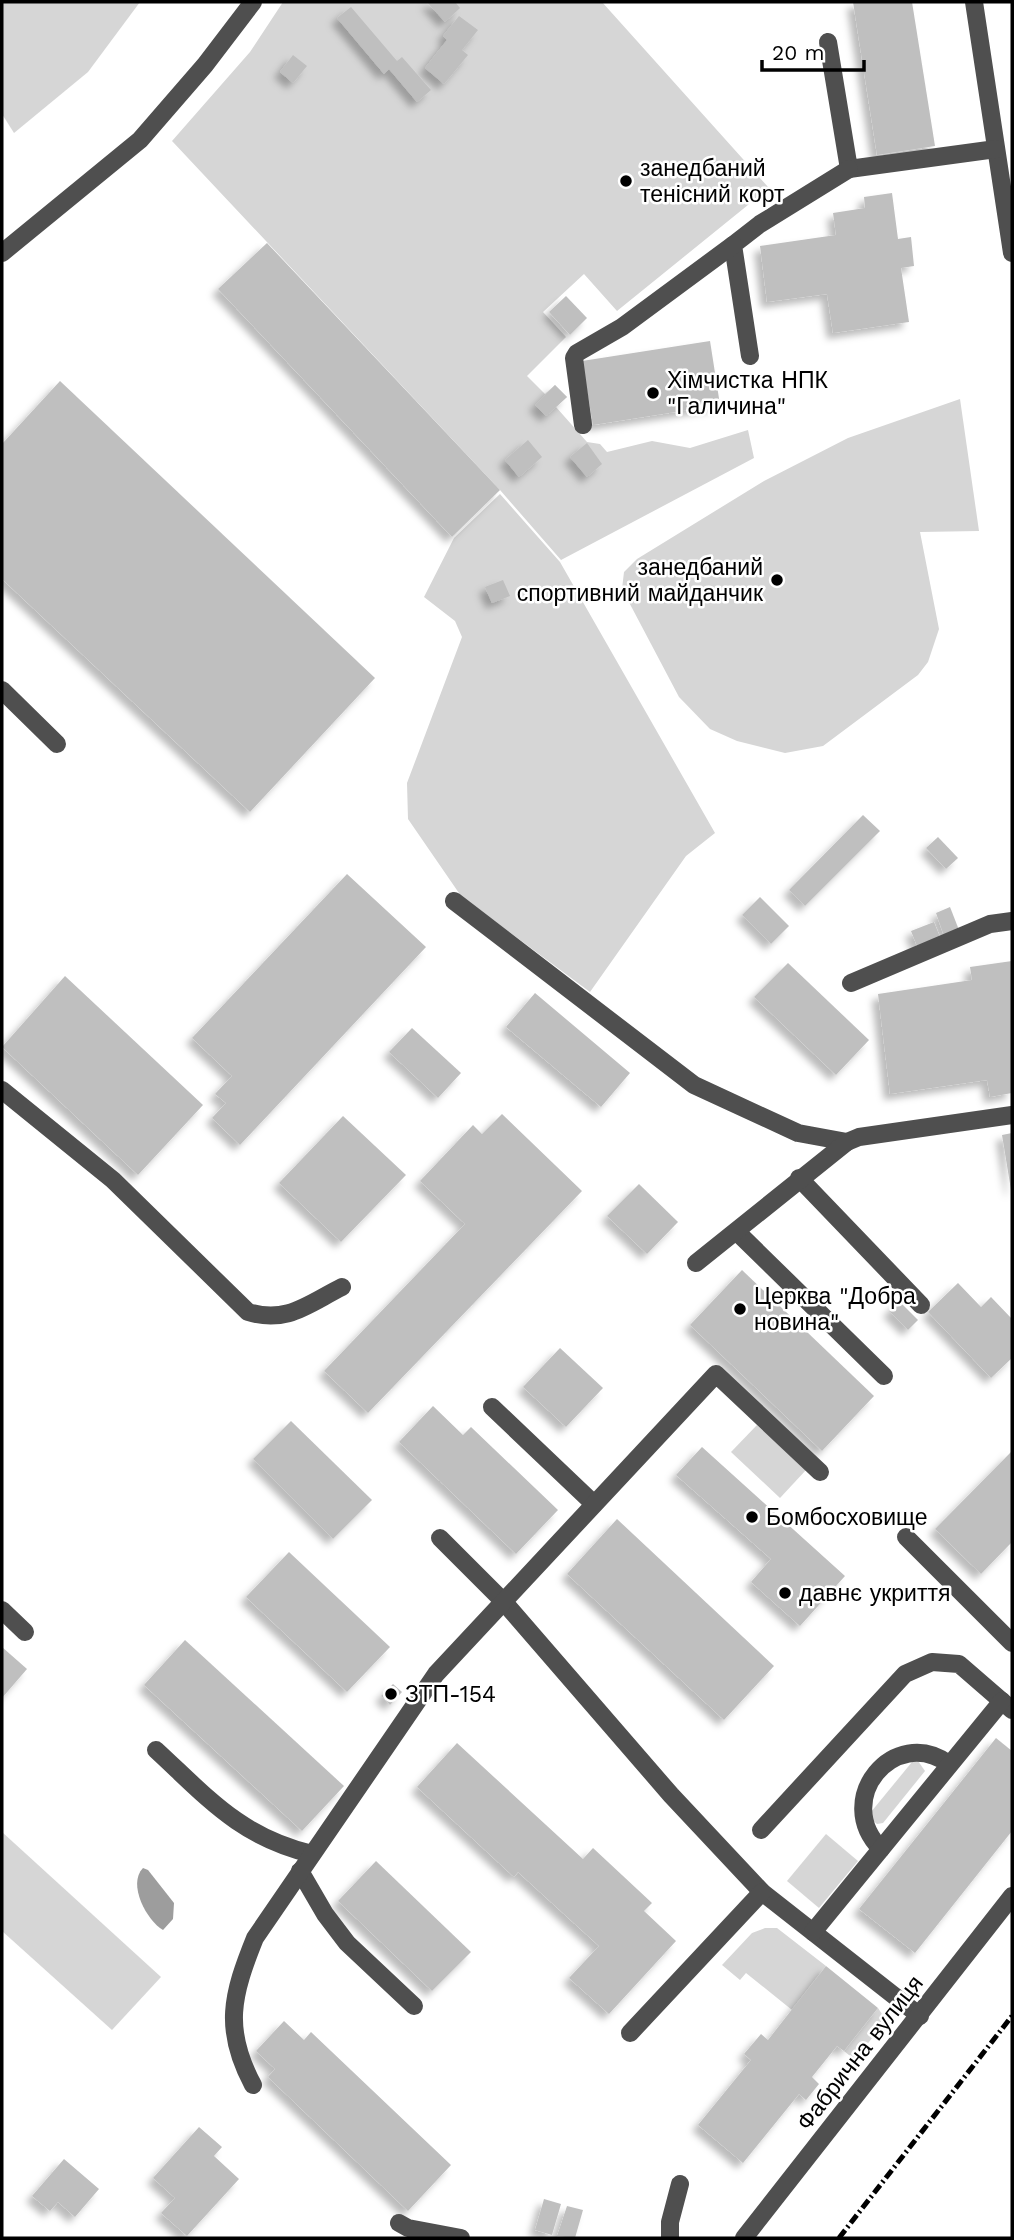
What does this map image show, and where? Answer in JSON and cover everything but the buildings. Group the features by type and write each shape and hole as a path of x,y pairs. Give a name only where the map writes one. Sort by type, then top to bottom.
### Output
{"street":[{"path":"2,253 140,140 205,65 253,2"},
{"path":"974,2 1012,253"},
{"path":"828,42 849,169"},
{"path":"583,425 574,358 577,353 622,327 760,224 849,169 996,149"},
{"path":"733,245 750,356"},
{"path":"2,690 57,744"},
{"path":"454,901 694,1085 798,1133 847,1142"},
{"path":"851,983 990,924 1012,921"},
{"path":"2,1090 113,1180 248,1312 267,1318 285,1316 342,1287"},
{"path":"696,1263 847,1142 859,1137 1012,1115"},
{"path":"799,1178 921,1305"},
{"path":"737,1232 884,1376"},
{"path":"253,2085 239,2058 232,2031 237,1983 255,1938 436,1674 503,1601 716,1374 820,1472"},
{"path":"492,1407 594,1504"},
{"path":"906,1537 1012,1643"},
{"path":"440,1538 503,1601 671,1795 762,1892 920,2016"},
{"path":"2,1610 25,1632"},
{"path":"761,1830 905,1674 932,1662 959,1664 1007,1706 949,1764 813,1932"},
{"path":"156,1750 225,1814 259,1837 279,1846 312,1854"},
{"path":"881,1849 865,1824 862,1807 866,1789 875,1773 888,1761 906,1755 924,1753 949,1764"},
{"path":"300,1871 325,1914 348,1943 414,2006"},
{"path":"630,2033 762,1892"},
{"name":"Фабрична вулиця","path":"744,2238 1012,1896"},
{"path":"670,2238 670,2222 680,2183"},
{"path":"398,2223 408,2228 461,2238"}],"shaded area":[{"path":"2,2 140,2 88,72 14,133 2,114"},
{"path":"283,2 602,2 769,188 617,311 584,274 543,312 566,337 527,376 545,394 555,385 567,397 556,407 587,442 600,444 607,452 652,441 690,448 748,430 754,458 561,560 500,490 172,141 250,52"},
{"name":"занедбаний спортивний майданчик","path":"960,399 979,531 920,532 939,629 928,662 918,675 823,746 785,753 737,741 710,729 679,697 622,589 624,572 637,559 764,481 848,438"},
{"path":"500,494 560,562 715,833 686,856 590,992 461,896 408,819 407,783 462,637 455,621 424,597 454,538"},
{"path":"757,1425 806,1470 780,1498 731,1452"},
{"path":"918,1761 925,1771 883,1823 877,1824 871,1819 871,1812 912,1762"},
{"path":"2,1832 161,1977 112,2030 2,1931"},
{"path":"826,1834 858,1861 819,1908 787,1881"},
{"path":"143,1868 148,1870 174,1903 173,1919 163,1930 151,1919 141,1902 137,1883"},
{"path":"765,1928 777,1928 826,1966 792,2010 746,1973 740,1980 722,1965 752,1933"},
{"path":"878,2008 886,2020 855,2060 844,2051"}],"railway":[{"path":"839,2238 1012,2016"}],"place":[{"name":"занедбаний тенісний корт","path":"626,181"},
{"name":"Хімчистка НПК \"Галичина\"","path":"653,393"},
{"name":"занедбаний спортивний майданчик","path":"777,580"},
{"name":"Церква \"Добра новина\"","path":"740,1309"},
{"name":"Бомбосховище","path":"752,1517"},
{"name":"давнє укриття","path":"785,1593"},
{"name":"ЗТП-154","path":"391,1694"}]}
